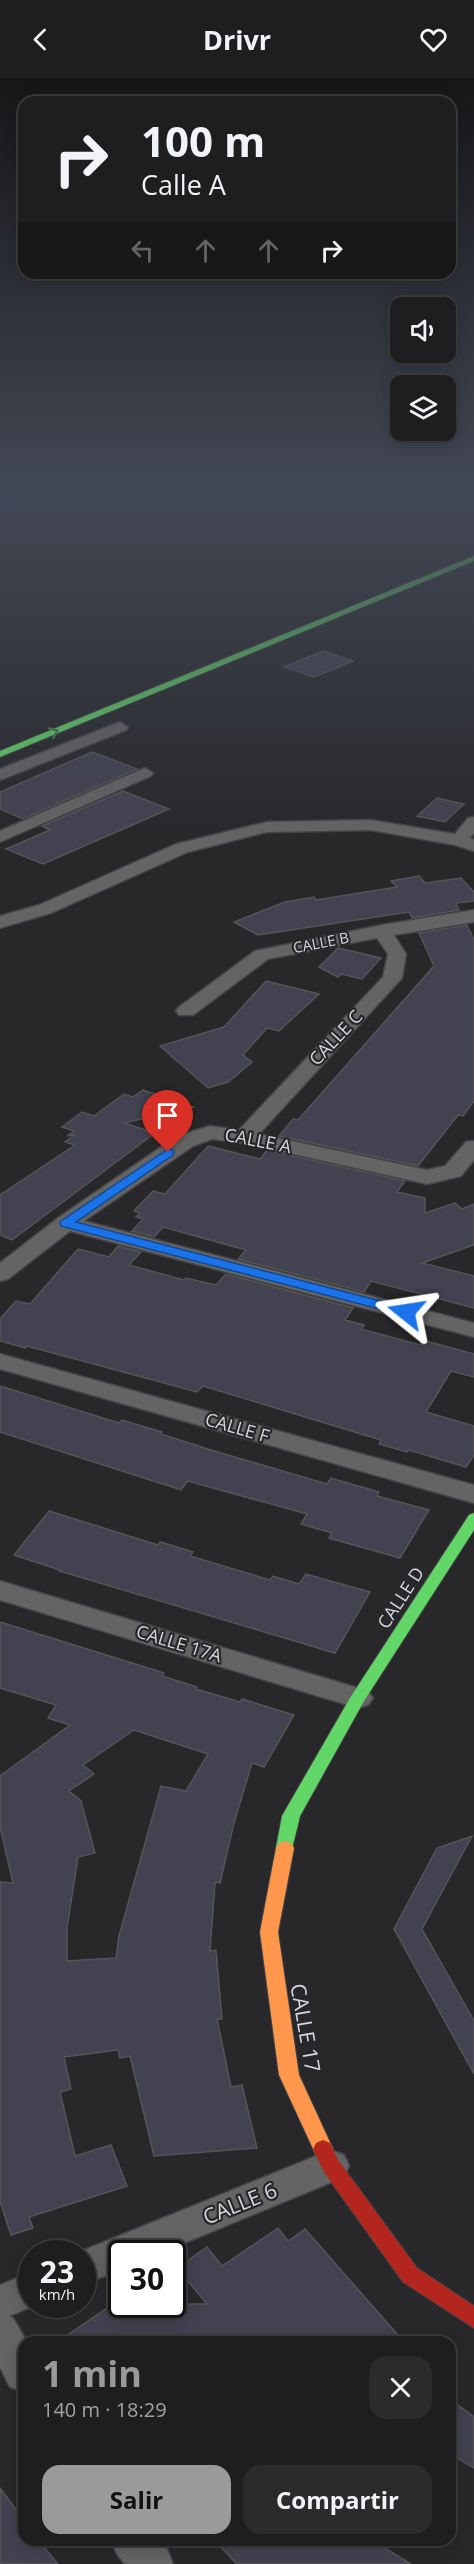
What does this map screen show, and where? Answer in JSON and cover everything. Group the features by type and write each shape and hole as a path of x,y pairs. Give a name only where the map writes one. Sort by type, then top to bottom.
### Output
{"main road":[{"path":"0,740 332,609"},
{"path":"0,754 349,609"},
{"name":"CALLE D","path":"358,1698 474,1518"},
{"name":"CALLE 17","path":"358,1698 291,1816 269,1932 289,2075 331,2166 410,2275 474,2318"}],"street":[{"path":"0,775 120,727"},
{"path":"0,837 146,773"},
{"path":"0,922 45,909 182,848 267,827 371,825 466,843 474,822"},
{"name":"CALLE B","path":"186,1011 262,956 382,931 474,916"},
{"name":"CALLE C","path":"244,1137 392,978 398,954 382,931"},
{"name":"CALLE A","path":"0,1274 66,1223 185,1141 210,1132 244,1137 427,1178 453,1171 474,1147"},
{"path":"66,1223 474,1330"},
{"name":"CALLE F","path":"0,1361 474,1494"},
{"name":"CALLE 17A","path":"0,1590 358,1698"},
{"name":"CALLE 6","path":"96,2262 331,2166"},
{"path":"0,2302 18,2295"},
{"path":"0,2330 18,2363"},
{"path":"136,2546 152,2564"}],"building":[{"path":"323,651 353,661 314,677 284,667"},
{"path":"92,752 137,769 23,819 0,809 0,792"},
{"path":"123,791 169,809 43,864 6,849 50,830 42,826"},
{"path":"437,798 464,804 445,822 417,816"},
{"path":"419,876 425,883 461,878 474,892 474,901 456,903 459,910 412,918 409,912 258,935 234,922 285,902 314,897 316,900 397,887 391,881"},
{"path":"467,925 474,940 474,1101 463,1116 458,1115 418,1166 279,1136 293,1119 298,1120 434,966 419,933"},
{"path":"338,948 381,958 362,979 341,974 338,977 319,967"},
{"path":"266,981 319,994 279,1031 267,1028 243,1055 252,1062 228,1082 208,1088 160,1046 224,1027"},
{"path":"143,1090 193,1107 124,1123 155,1133 12,1240 0,1235 0,1195 75,1145 65,1142 76,1134 67,1136 74,1131 62,1127 82,1112 94,1116 124,1094 133,1097"},
{"path":"208,1146 260,1159 267,1150 405,1181 397,1192 425,1198 425,1213 455,1203 462,1209 474,1204 474,1245 422,1263 474,1276 474,1308 371,1281 364,1292 238,1259 246,1250 163,1227 154,1237 132,1231 143,1219 136,1217 140,1213 134,1211 153,1191 165,1194"},
{"path":"118,1246 141,1252 129,1265 184,1280 186,1278 216,1285 226,1274 353,1308 345,1320 364,1325 361,1329 420,1345 423,1340 474,1354 474,1377 451,1371 426,1412 474,1426 474,1455 466,1467 409,1450 407,1452 379,1444 381,1440 203,1386 197,1392 27,1346 25,1348 0,1341 0,1319 16,1301 30,1304 78,1249 109,1257"},
{"path":"0,1386 119,1423 122,1420 211,1450 327,1484 331,1478 379,1492 377,1496 429,1510 400,1558 329,1538 332,1533 301,1524 307,1514 188,1481 181,1490 0,1432"},
{"path":"49,1511 158,1545 160,1542 193,1552 190,1556 270,1580 273,1576 299,1584 306,1574 370,1592 335,1653 59,1571 14,1555"},
{"path":"0,1622 164,1673 162,1676 197,1687 196,1689 240,1702 242,1699 294,1715 264,1767 252,1763 234,1823 220,1883 215,1882 210,1951 216,1950 222,2019 217,2019 231,2087 242,2085 257,2148 154,2156 130,2056 120,2058 118,2050 64,2057 71,2089 60,2092 75,2156 111,2145 127,2186 29,2217 33,2228 11,2235 0,2201 0,1882 13,1883 0,1827 0,1776 70,1725 48,1718 56,1705 0,1688","holes":["134,1730 208,1754 186,1791 161,1786 119,1936 116,1958 67,1961 67,1928 78,1857 95,1853 81,1801 69,1791 94,1774 83,1765"]},
{"path":"472,1836 422,1929 474,2021 474,2074 394,1929 437,1848"},
{"path":"278,2228 288,2241 305,2229 399,2336 66,2336 92,2318 96,2318 96,2316 108,2307 108,2318 186,2318 186,2304 207,2304 186,2279 186,2262 207,2247 222,2266"},
{"path":"456,2404 474,2417 474,2468 456,2458"},
{"path":"0,2488 18,2512 18,2546 43,2546 58,2564 0,2564"},
{"path":"220,2546 382,2546 411,2564 237,2564"}],"traffic: fast":[{"path":"0,754 351,609"},
{"path":"285,1848 291,1816 358,1698 474,1518"}],"traffic: slow":[{"path":"285,1848 269,1932 289,2075 323,2149"}],"traffic: jam":[{"path":"323,2149 331,2166 410,2275 474,2318"}],"route":[{"path":"168,1152 66,1223 406,1312"}]}
